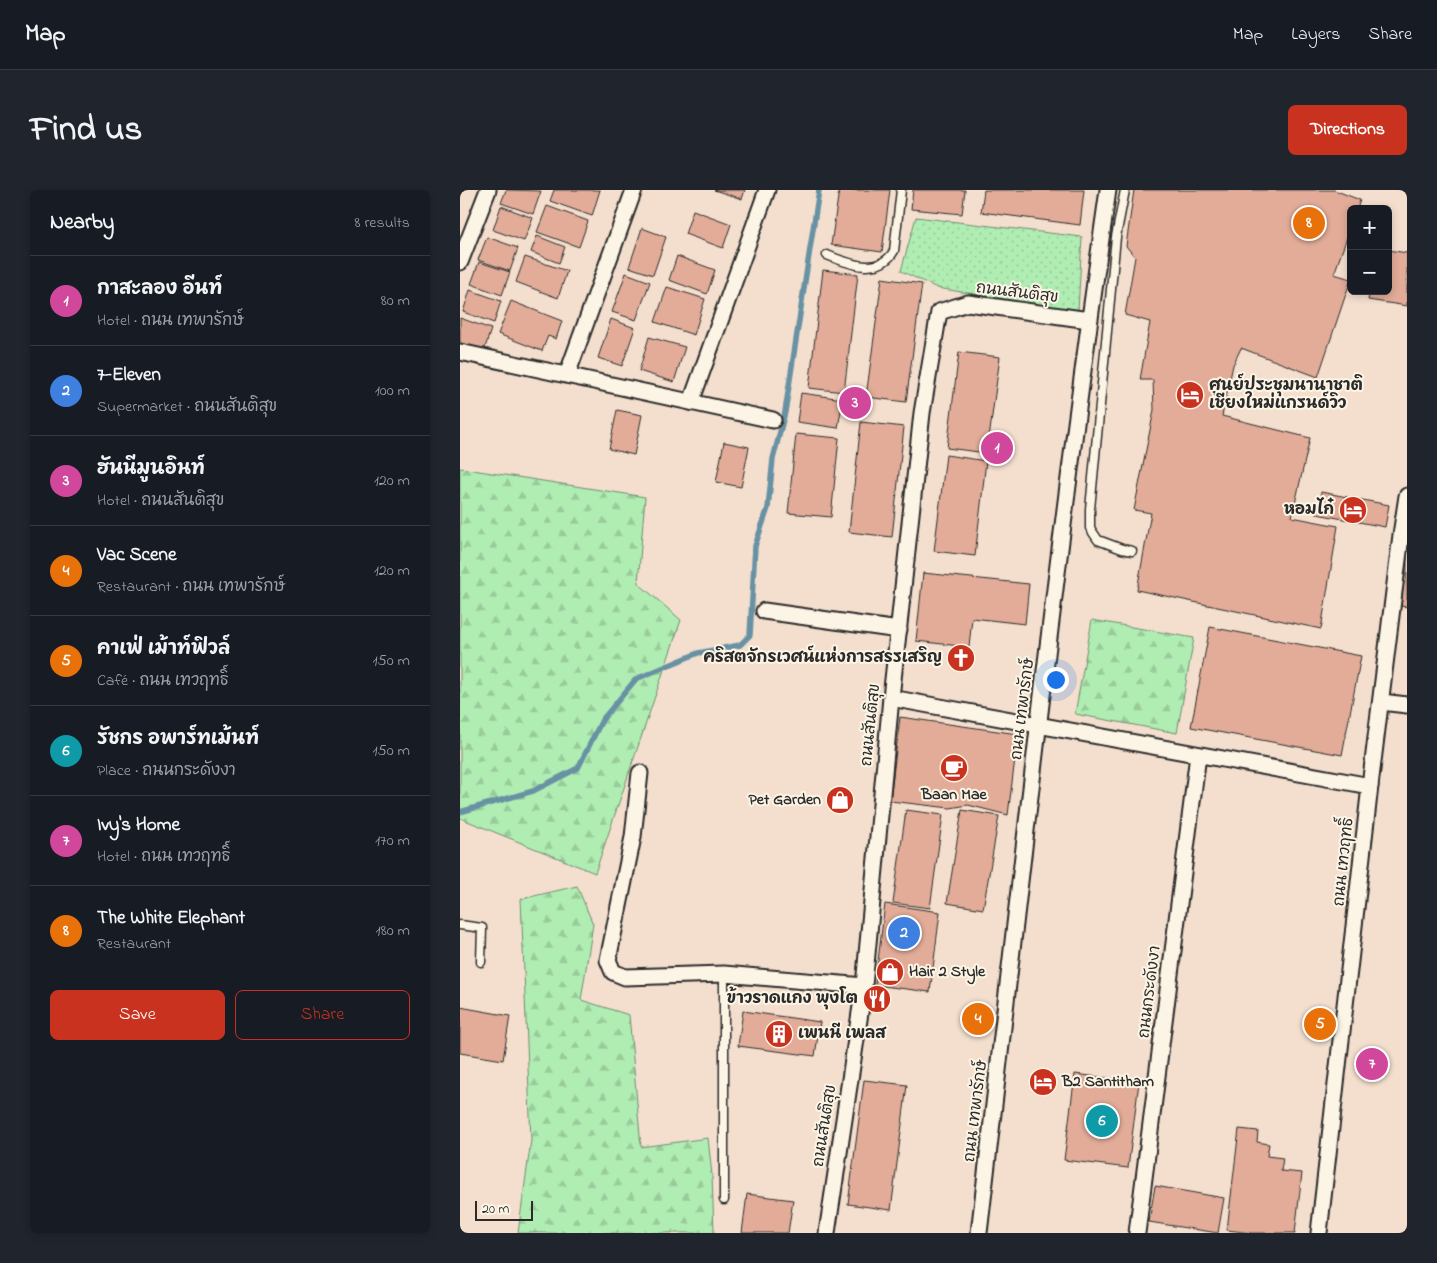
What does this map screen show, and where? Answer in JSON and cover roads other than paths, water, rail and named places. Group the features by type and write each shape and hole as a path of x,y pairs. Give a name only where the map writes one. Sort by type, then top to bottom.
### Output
{"street":[{"path":"460,262 488,190"},
{"path":"567,375 634,190"},
{"path":"691,402 766,190"},
{"name":"ถนน เทพารักษ์","path":"979,1233 1089,320 1108,190"},
{"name":"ถนนสันติสุข","path":"827,1233 864,986 891,698 922,413 939,312 968,303 1089,320"},
{"path":"460,352 773,420"},
{"name":"ถนน เทวฤทธิ์","path":"1320,1233 1370,786 1404,535 1407,496"},
{"path":"764,611 898,630"},
{"path":"891,698 1370,786"},
{"path":"1381,702 1407,705"},
{"name":"ถนนกระดังงา","path":"1138,1233 1198,755"},
{"path":"640,773 633,837 608,960 613,972 625,977 724,974 864,986"}],"lane":[{"path":"827,255 849,264 874,266 889,259 894,251 901,190"},
{"path":"1125,190 1116,237 1090,509 1090,528 1098,540 1132,551"},
{"path":"460,925 482,928 481,962"},
{"path":"724,974 724,1200"}],"waterway":[{"path":"460,812 533,791 578,768 602,720 636,679 698,653 740,645 750,635 755,546 768,508 773,459 785,412 819,190"}],"place":[{"name":"The White Elephant","path":"1309,223"},
{"name":"ศูนย์ประชุมนานาชาติ เชียงใหม่แกรนด์วิว","path":"1190,395"},
{"name":"ฮันนีมูนอินท์","path":"855,403"},
{"name":"กาสะลอง อีนท์","path":"997,448"},
{"name":"หอมไก๋","path":"1353,510"},
{"name":"คริสตจักรเวศน์แห่งการสรรเสริญ","path":"961,658"},
{"name":"Baan Mae","path":"954,768"},
{"name":"Pet Garden","path":"840,800"},
{"name":"7-Eleven","path":"904,933"},
{"name":"Hair 2 Style","path":"890,972"},
{"name":"ข้าวราดแกง พุงโต","path":"877,999"},
{"name":"Vac Scene","path":"978,1019"},
{"name":"คาเฟ่ เม้าท์ฟิวล์","path":"1320,1024"},
{"name":"เพนนี เพลส","path":"779,1034"},
{"name":"Ivy's Home","path":"1372,1064"},
{"name":"B2 Santitham","path":"1043,1082"},
{"name":"รัชกร อพาร์ทเม้นท์","path":"1102,1121"}]}
